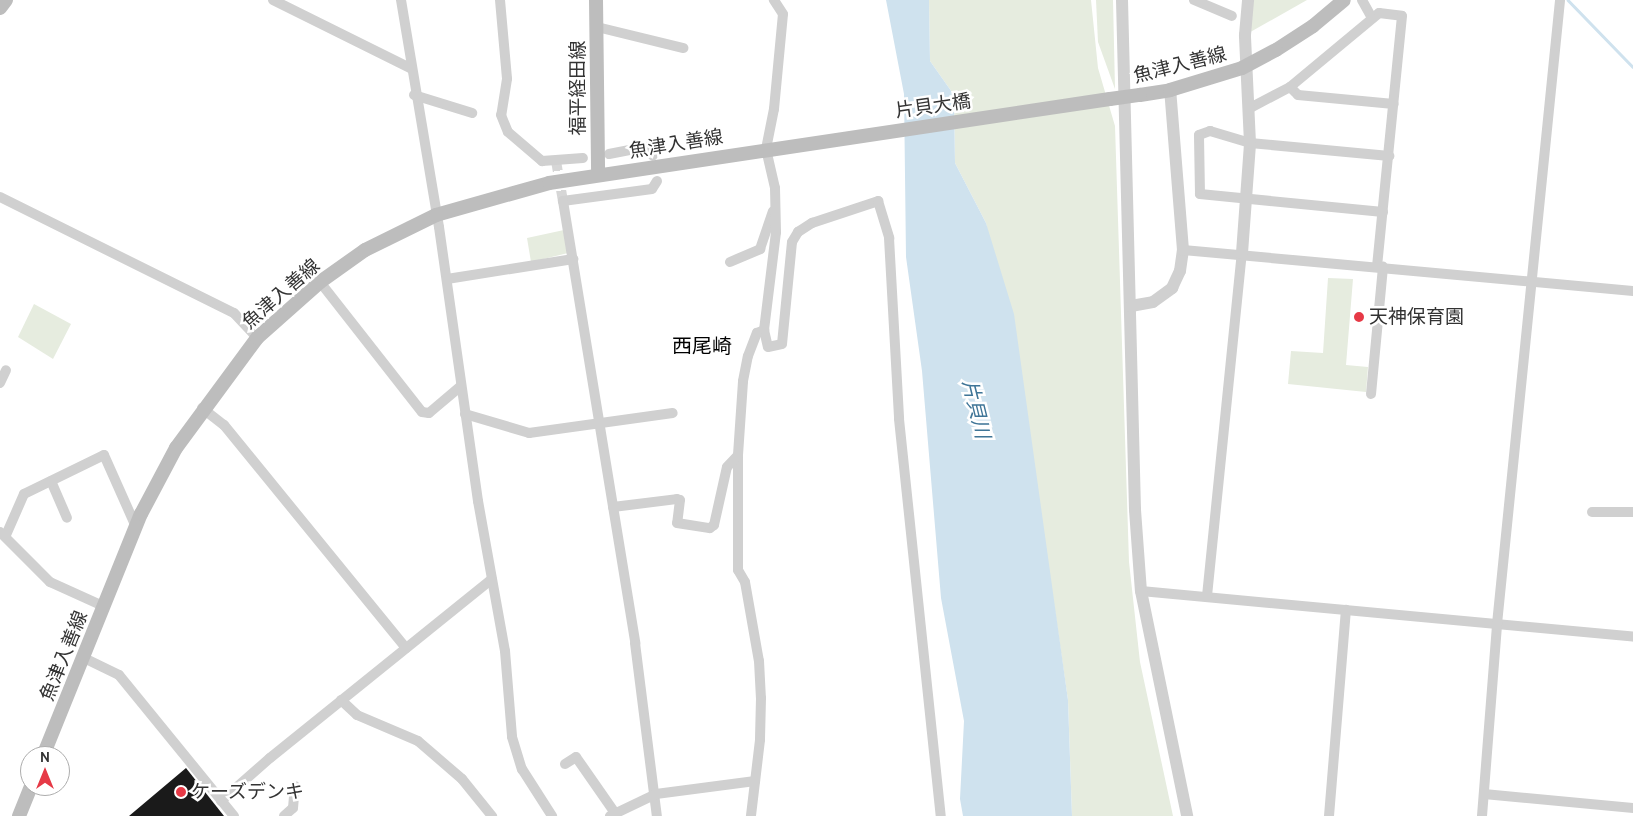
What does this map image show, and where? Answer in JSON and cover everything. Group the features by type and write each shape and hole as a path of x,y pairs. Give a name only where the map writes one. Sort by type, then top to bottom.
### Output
{"main road":[{"path":"0,8 6,0"},
{"name":"福平経田線","path":"596,0 598,175"},
{"name":"魚津入善線","path":"1094,102 1170,90 1242,68 1276,50 1314,26 1344,0"},
{"name":"片貝大橋","path":"772,148 1094,102"},
{"name":"魚津入善線","path":"47,746 136,527 159,478 202,408 257,338 320,282 365,250 436,215 495,195 598,175 772,148"},
{"path":"19,816 27,796"}],"street":[{"path":"272,0 410,68"},
{"path":"401,0 414,95 447,279 461,386 492,579 506,650 512,737 522,769 552,816"},
{"path":"500,0 507,79 501,115 508,132 542,161 583,158"},
{"path":"774,0 783,14 772,148 775,188 773,210 776,232 764,330 768,347 775,349 782,344 792,242 798,232 818,220 878,201 889,238 899,419 941,816"},
{"path":"1122,0 1141,592 1187,816"},
{"path":"1194,0 1232,16"},
{"path":"1207,596 1248,198 1250,108 1245,35 1248,0"},
{"path":"1362,0 1372,18"},
{"path":"1482,816 1497,624 1560,0"},
{"path":"1250,108 1290,87 1379,13 1402,16 1383,212 1371,394"},
{"path":"597,27 683,48"},
{"path":"1290,87 1298,95 1394,104"},
{"path":"1131,306 1153,302 1172,288 1180,272 1183,250 1170,90"},
{"path":"414,95 472,112"},
{"path":"1383,212 1200,194 1199,135 1210,131 1250,143 1389,156"},
{"path":"610,154 646,147 653,156"},
{"path":"656,181 652,189 563,201 613,507 656,794 657,816"},
{"path":"0,197 234,313 257,338"},
{"path":"730,262 760,249 773,210"},
{"path":"1183,250 1242,253 1633,291"},
{"path":"447,279 573,259"},
{"path":"320,282 422,412 429,413 461,386"},
{"path":"751,816 760,740 759,660 745,582 738,570 738,455 748,356 757,334 764,330"},
{"path":"0,382 6,370"},
{"path":"202,408 224,425 406,648"},
{"path":"466,414 529,433 673,413"},
{"path":"105,607 50,582 3,534 24,494 104,455 136,527"},
{"path":"613,507 677,499 680,500 677,523 710,528 714,525 727,468 738,455"},
{"path":"51,481 67,518"},
{"path":"1592,512 1633,512"},
{"path":"221,801 341,700 492,579"},
{"path":"1141,592 1207,596 1633,636"},
{"path":"1329,816 1346,610"},
{"path":"84,658 119,675 234,816"},
{"path":"341,700 358,715 418,741 462,779 492,816"},
{"path":"565,764 576,757 612,814 656,794 755,781"},
{"path":"284,816 293,808 295,786"},
{"path":"1484,794 1633,808"}],"shaded area":[{"path":"929,0 1091,0 1098,68 1115,126 1129,562 1140,662 1173,816 1072,816 1068,700 1033,461 986,223 955,163 954,95 930,61"},
{"path":"1096,0 1113,0 1115,89 1098,42"},
{"path":"1248,0 1307,0 1245,35"},
{"path":"564,230 568,253 531,262 527,238"},
{"path":"1328,278 1353,279 1346,365 1368,367 1366,392 1288,384 1291,351 1323,353"},
{"path":"34,304 71,324 53,359 18,337"}],"water":[{"name":"片貝川","path":"886,0 929,0 930,61 954,95 955,163 986,223 1014,314 1068,700 1072,816 963,816 960,799 964,721 941,598 922,371 906,257 904,94"}],"building":[{"name":"ケーズデンキ","path":"186,768 224,816 129,816"}],"waterway":[{"path":"1568,0 1633,67"}],"tunnel":[{"path":"556,161 563,201"}],"place":[{"name":"天神保育園","path":"1359,317"},
{"name":"ケーズデンキ","path":"181,792"}],"district":[{"name":"西尾崎","path":"702,346"}]}
